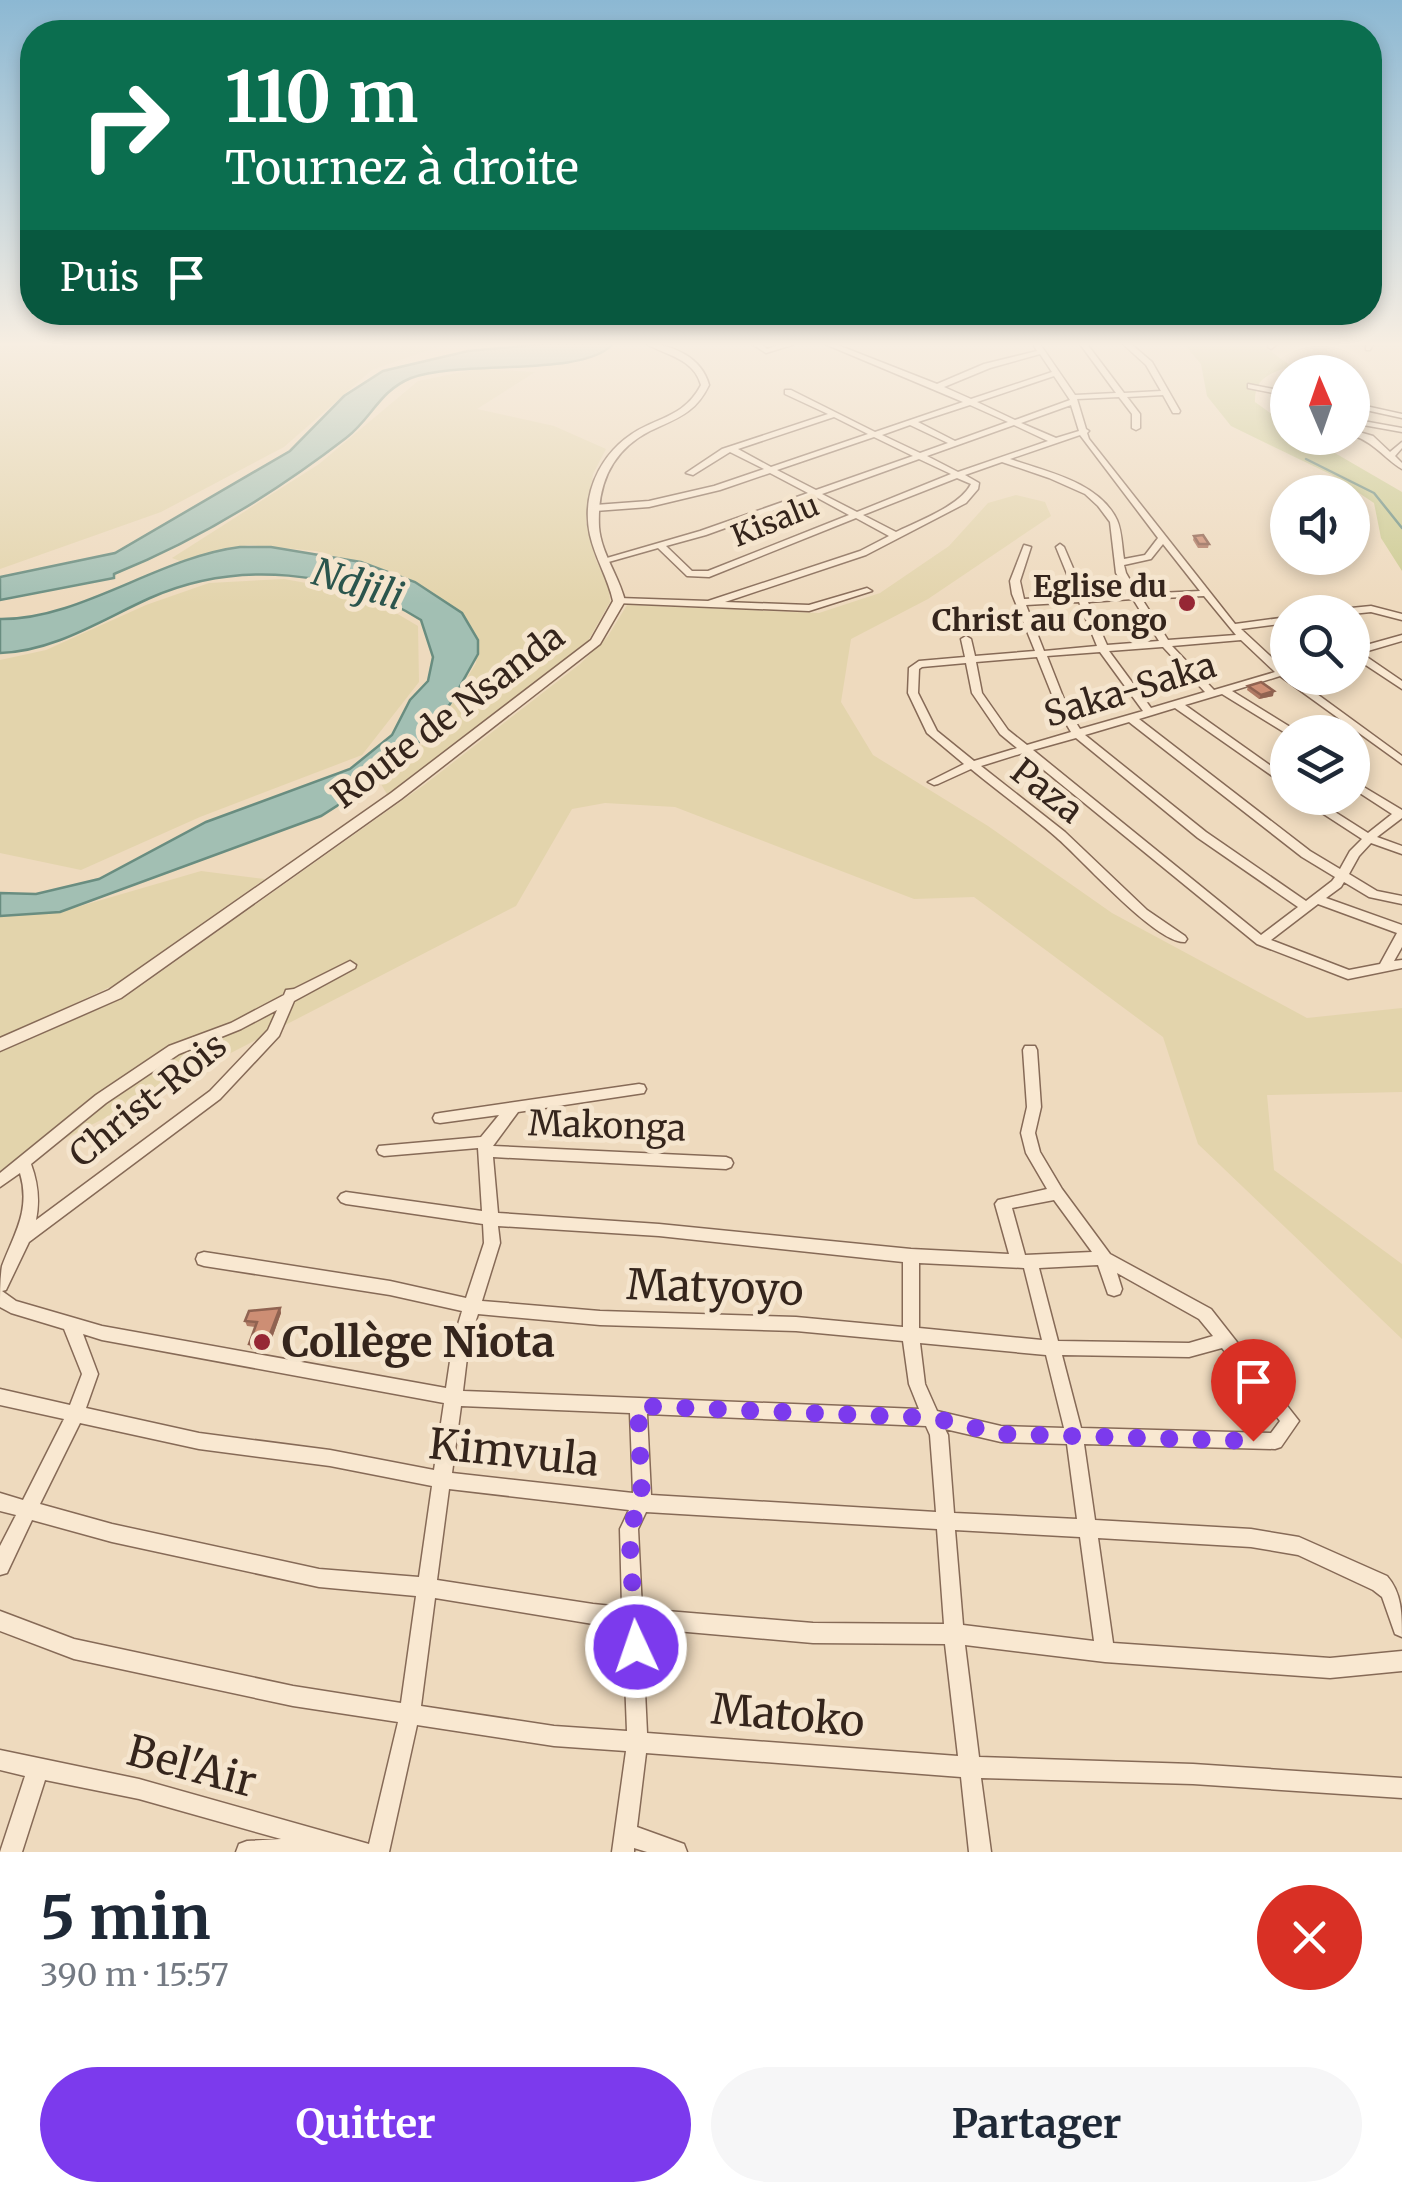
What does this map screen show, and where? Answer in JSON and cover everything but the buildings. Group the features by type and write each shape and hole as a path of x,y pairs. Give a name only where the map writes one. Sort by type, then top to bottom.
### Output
{"street":[{"path":"642,430 616,446 599,475 594,534 619,601 821,607 867,590"},
{"path":"690,473 731,449 785,430"},
{"path":"706,605 863,553 963,502 976,486 959,474 866,430"},
{"path":"595,508 683,497 885,430"},
{"path":"928,430 953,443"},
{"path":"605,560 661,546 986,430"},
{"path":"1032,430 1055,441"},
{"path":"1085,431 1085,439 1234,628 1270,660"},
{"name":"Kisalu","path":"661,546 690,574 704,575 959,474 1085,431"},
{"path":"1370,438 1402,466"},
{"path":"1389,457 1402,444"},
{"path":"731,449 896,536"},
{"path":"1002,459 1094,496 1114,522 1119,563 1166,645 1216,691 1270,721"},
{"path":"1119,563 1148,557 1163,538"},
{"path":"1027,547 1015,582 1020,602 1064,712 1078,734 1202,835 1311,903 1402,932 1386,964"},
{"path":"1060,548 1104,651 1148,711"},
{"path":"1020,602 1208,593"},
{"name":"Route de Nsanda","path":"0,1045 115,994 396,796 596,642 619,601"},
{"path":"1370,609 1402,617"},
{"path":"1234,628 1270,623"},
{"path":"971,662 1243,637"},
{"path":"1370,647 1402,638"},
{"path":"966,640 977,693 1004,732 1261,942 1348,975 1386,964 1402,964"},
{"name":"Paza","path":"971,662 914,666 913,694 930,730 970,766 1061,835 1143,913 1181,939"},
{"path":"1370,664 1402,686"},
{"name":"Saka-Saka","path":"934,782 970,766 1270,676"},
{"path":"1314,695 1402,761"},
{"path":"1174,703 1270,771"},
{"path":"1130,717 1306,854 1373,894 1402,900"},
{"path":"1261,942 1345,874 1354,854 1400,814 1370,794"},
{"path":"1333,815 1370,838 1402,850"},
{"path":"0,1182 101,1100 162,1058 200,1036 241,1023 350,964"},
{"name":"Christ-Rois","path":"23,1238 214,1095 274,1033 291,993"},
{"path":"1030,1050 1034,1108 1030,1141 1057,1193 1103,1258 1114,1289"},
{"path":"440,1118 639,1089"},
{"path":"378,1852 409,1717 461,1341 492,1243 486,1146 514,1107"},
{"name":"Makonga","path":"384,1150 486,1146 726,1163"},
{"path":"0,1284 23,1238 33,1188 24,1164"},
{"path":"1057,1193 1004,1204 1053,1348 1074,1433 1104,1652"},
{"path":"0,1297 11,1306 71,1325 456,1398 934,1418 982,1432 1275,1441 1286,1430 1288,1418 1227,1340 1191,1305 1103,1258 1024,1261 911,1256 658,1230 492,1219 346,1198"},
{"path":"911,1256 911,1337 917,1384 934,1418 966,1767 980,1852"},
{"name":"Matyoyo","path":"204,1259 371,1284 474,1307 600,1318 878,1329 911,1337 1053,1348 1189,1350 1227,1340"},
{"path":"0,1566 76,1413 90,1369 71,1325"},
{"name":"Kimvula","path":"0,1397 198,1441 330,1458 442,1480 642,1501 1250,1538 1299,1546 1380,1584 1388,1591 1402,1627"},
{"path":"638,1406 642,1501 629,1529 638,1741 624,1843 676,1852"},
{"path":"0,1502 112,1533 319,1578 424,1587 634,1618 831,1634 954,1634 1104,1652 1330,1668 1402,1661"},
{"name":"Matoko","path":"0,1621 74,1650 409,1717 554,1736 966,1767 1193,1774 1402,1788"},
{"name":"Bel'Air","path":"0,1760 140,1789 357,1850"},
{"path":"10,1852 38,1768"},
{"path":"248,1852 287,1847 357,1850"}],"shaded area":[{"path":"0,430 303,430 284,447 161,512 0,569"},
{"path":"359,430 564,430 606,449 593,474 586,522 596,560 609,586 610,602 588,641 388,796 381,784 404,767 443,719 476,663 478,640 462,613 415,582 316,551 249,545 180,561 172,558 319,464"},
{"path":"1240,430 1270,430 1270,445"},
{"path":"1291,455 1338,455 1402,492 1402,571 1381,538 1374,503 1370,500 1370,475 1332,475"},
{"path":"1016,495 1045,502 1051,516 928,599 851,639 841,702 873,755 988,826 1112,913 1307,1018 1402,1008 1402,1092 1267,1095 1274,1170 1402,1264 1402,1339 1198,1144 1163,1037 974,897 914,899 675,807 605,803 572,809 516,906 0,1172 0,1052 124,998 424,785 580,664 608,636 627,605 819,613 880,593 949,546 988,503"},
{"path":"284,579 362,593 418,626 419,682 362,755 200,817 81,870 0,853 0,660 46,650 146,605 209,583"},
{"path":"201,871 265,879 114,985 0,1039 0,916 60,912"}],"water":[{"path":"310,430 354,430 263,496 205,531 114,574 114,578 0,600 0,577 115,553 290,451"},
{"name":"Ndjili","path":"240,547 271,547 361,562 415,582 462,613 478,640 478,654 450,704 399,766 321,816 60,912 0,916 0,893 36,894 99,879 206,822 350,769 392,735 410,700 428,681 433,657 421,620 357,590 288,576 218,578 184,586 59,641 0,653 0,619 60,610 180,563"}],"waterway":[{"path":"1306,459 1374,493 1402,528"}],"place":[{"name":"Eglise du Christ au Congo","path":"1187,603"},
{"name":"Collège Niota","path":"262,1342"}],"route":[{"path":"636,1647 629,1529 642,1501 638,1406 748,1414 934,1418 961,1428 1001,1434 1074,1433 1253,1441"}]}
